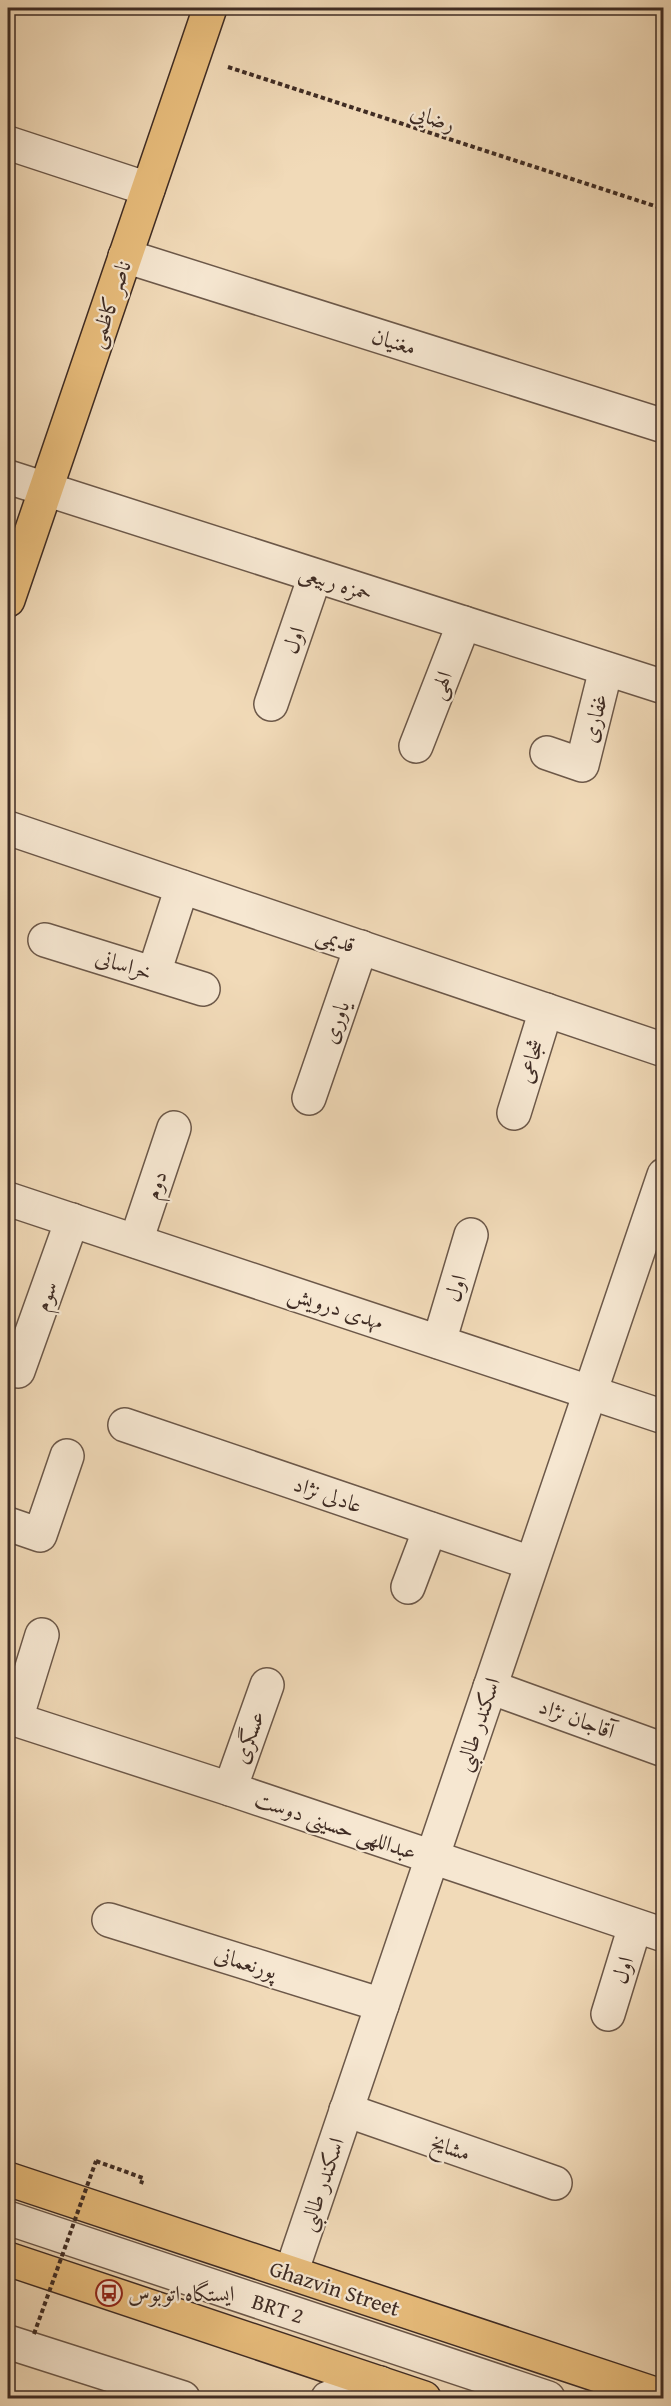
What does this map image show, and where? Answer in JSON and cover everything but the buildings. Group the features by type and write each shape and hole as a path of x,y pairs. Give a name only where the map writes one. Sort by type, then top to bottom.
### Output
{"main road":[{"name":"ناصر کاظمی","path":"8,600 210,8"},
{"name":"Ghazvin Street","path":"8,2179 663,2397"},
{"path":"8,2259 424,2398"}],"street":[{"path":"8,143 148,189"},
{"name":"مغنیان","path":"125,256 663,426"},
{"name":"حمزه ربیعی","path":"8,477 663,687"},
{"name":"اول","path":"272,704 315,576"},
{"name":"الهی","path":"416,746 464,623"},
{"name":"غفاری","path":"547,753 582,765 606,669"},
{"name":"قدیمی","path":"8,828 663,1050"},
{"path":"154,973 182,886"},
{"name":"خراسانی","path":"45,940 203,989"},
{"name":"یاوری","path":"309,1098 361,947"},
{"name":"شجاعی","path":"514,1113 546,1010"},
{"name":"دوم","path":"136,1241 174,1128"},
{"name":"اسکندر طالبی","path":"291,2273 663,1175"},
{"name":"مهدی درویش","path":"8,1199 663,1417"},
{"name":"سوم","path":"18,1371 72,1220"},
{"name":"اول","path":"439,1342 471,1235"},
{"name":"عادلی نژاد","path":"124,1425 531,1563"},
{"path":"8,1524 40,1535 67,1456"},
{"path":"408,1587 430,1528"},
{"path":"12,1718 42,1635"},
{"name":"عسگری","path":"230,1789 267,1685"},
{"name":"آقاجان نژاد","path":"490,1687 663,1750"},
{"name":"عبداللهی حسینی دوست","path":"12,1718 649,1931"},
{"name":"پورنعمانی","path":"109,1920 382,2005"},
{"name":"اول","path":"608,2014 649,1931"},
{"name":"مشایخ","path":"346,2110 555,2183"},
{"name":"BRT 2","path":"8,2218 548,2398"},
{"path":"21,2338 183,2398"},
{"path":"327,2398 380,2383"}],"path":[{"name":"رضایی","path":"193,56 663,209"},
{"path":"21,2338 96,2162 143,2178"}],"place":[{"name":"ایستگاه اتوبوس","path":"109,2293"}]}
